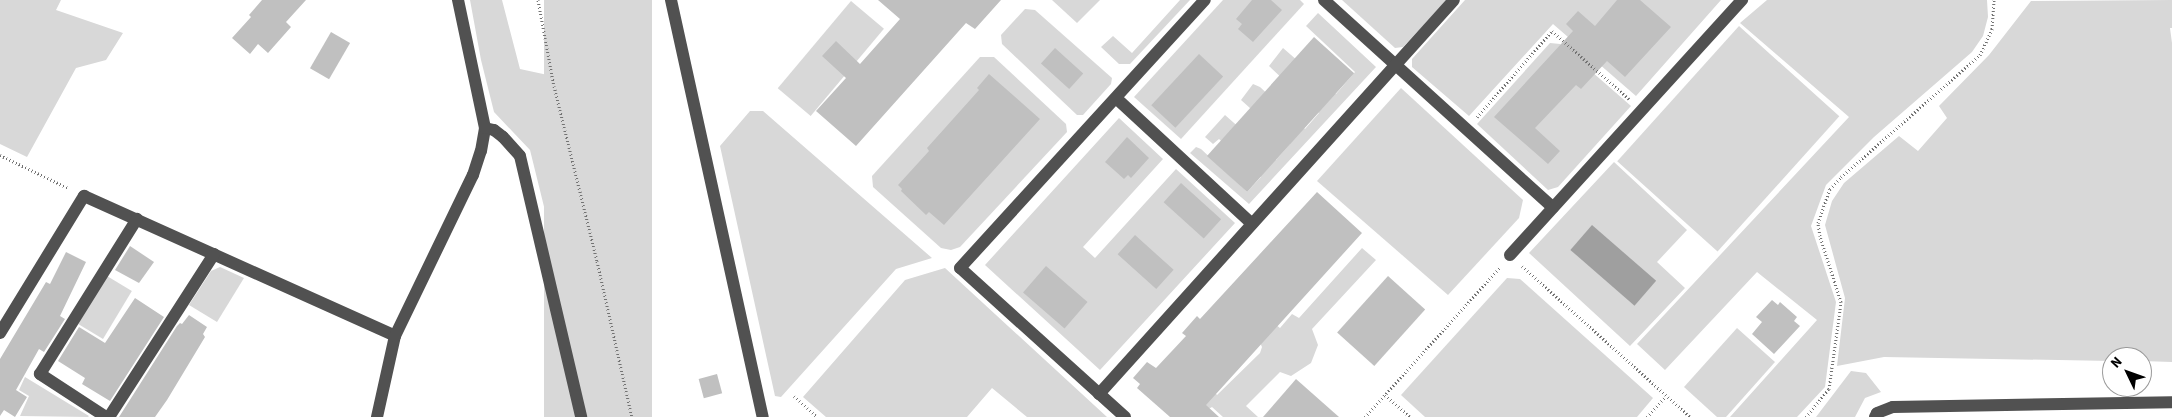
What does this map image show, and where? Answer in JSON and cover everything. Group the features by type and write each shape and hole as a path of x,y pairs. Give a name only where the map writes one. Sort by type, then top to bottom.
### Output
{"street":[{"path":"377,417 395,336 473,175 481,151 484,128 458,0"},
{"path":"671,0 763,417"},
{"path":"1125,417 960,268 1205,0"},
{"path":"1324,0 1553,208"},
{"path":"1099,394 1454,0"},
{"path":"1510,255 1742,0"},
{"path":"1116,98 1252,224"},
{"path":"484,128 503,137 520,156 581,417"},
{"path":"0,333 84,196 395,336"},
{"path":"137,219 40,374 107,417 214,254"},
{"path":"1875,417 1877,413 1893,407 2172,402"}],"path":[{"path":"538,0 554,86 597,261 632,417"},
{"path":"1806,417 1829,389 1841,302 1820,236 1818,223 1830,189 1848,170 1980,55 1992,29 1994,0"},
{"path":"1467,129 1552,32 1642,110"},
{"path":"0,155 84,196"},
{"path":"1365,417 1510,255 1690,417"},
{"path":"1385,395 1410,417"},
{"path":"794,396 817,417"},
{"path":"1647,417 1666,396"}],"shaded area":[{"path":"0,0 61,0 56,10 123,33 106,60 76,68 27,157 0,144"},
{"path":"470,0 502,0 520,69 557,77 563,127 627,417 596,417 530,150 494,112 481,60"},
{"path":"544,0 652,0 652,417 544,417"},
{"path":"1052,0 1100,0 1077,23"},
{"path":"1180,0 1190,0 1130,64 1119,64 1101,47 1113,36 1132,53"},
{"path":"1223,0 1300,0 1304,4 1181,139 1134,97"},
{"path":"1342,0 1447,0 1403,47 1395,48"},
{"path":"1465,0 1721,0 1636,96 1553,24 1469,116 1412,67 1412,59"},
{"path":"1767,0 1987,0 1988,17 1983,36 1972,52 1874,137 1826,185 1811,226 1836,302 1825,387 1797,417 1730,417 1817,320 1757,272 1665,370 1637,344 1849,117 1740,23"},
{"path":"2172,0 2172,28 2170,28 2172,43 2172,362 2152,361 2152,347 2102,347 2102,361 1884,357 1837,366 1845,298 1825,225 1832,201 1844,183 1899,136 1918,151 1947,118 1939,106 1989,55 2031,1"},
{"path":"851,1 884,29 811,116 778,88"},
{"path":"1025,9 1035,10 1112,78 1111,84 1083,115 1077,115 1002,44 1001,35"},
{"path":"1318,13 1376,67 1249,204 1190,153 1196,147 1201,149 1247,192 1261,177 1219,139 1213,144 1205,137 1225,115 1276,160 1290,144 1241,100 1253,84 1260,87 1305,129 1319,113 1269,66 1283,48 1336,94 1355,72 1306,26"},
{"path":"1739,26 1839,116 1718,252 1617,161"},
{"path":"1550,43 1560,44 1631,106 1558,187 1548,190 1477,124"},
{"path":"980,57 994,57 1066,124 1067,132 960,247 951,250 941,248 873,187 872,176"},
{"path":"1401,88 1523,200 1519,218 1448,295 1317,181"},
{"path":"750,111 763,111 932,258 896,269 781,397 775,396 720,146"},
{"path":"1119,118 1163,159 1083,247 1095,258 1176,169 1235,223 1100,370 985,265"},
{"path":"1614,162 1687,230 1657,262 1685,288 1630,346 1529,253"},
{"path":"1592,225 1656,281 1635,306 1570,250"},
{"path":"1362,248 1376,260 1312,329 1318,345 1311,363 1291,376 1280,372 1246,406 1258,417 1223,417 1212,407 1207,410 1200,405 1213,390 1217,395 1260,353 1262,347 1256,334 1262,314 1280,328 1292,314 1299,318"},
{"path":"220,267 244,278 217,322 189,305 211,271"},
{"path":"945,268 1107,417 1027,417 992,388 967,417 826,417 803,397 905,280"},
{"path":"107,276 132,291 103,339 78,324"},
{"path":"1507,278 1520,279 1653,398 1637,417 1425,417 1401,395"},
{"path":"1737,328 1775,362 1726,417 1717,417 1684,387"},
{"path":"1851,371 1866,373 1881,392 1865,398 1855,417 1816,417"},
{"path":"25,377 89,416 20,416 29,396 19,390"}],"building":[{"path":"262,0 306,0 286,22 291,27 268,53 258,44 250,54 232,38 251,17 249,15"},
{"path":"878,0 1001,0 975,29 966,23 856,146 816,111 846,78 822,56 836,41 860,64 900,19"},
{"path":"1252,0 1271,0 1282,10 1253,42 1238,29 1242,24 1236,19"},
{"path":"1617,0 1640,0 1671,27 1625,77 1607,61 1581,89 1576,85 1535,128 1560,151 1548,164 1494,117 1573,31 1566,24 1578,11 1595,26"},
{"path":"331,32 350,43 329,79 310,68"},
{"path":"1314,37 1354,73 1247,192 1207,156"},
{"path":"1055,48 1083,73 1069,89 1041,64"},
{"path":"1199,54 1223,77 1175,128 1151,105"},
{"path":"989,74 1040,119 944,225 929,212 926,215 901,191 902,189 898,185 929,151 927,148 979,90 977,88"},
{"path":"1127,137 1149,158 1131,178 1128,175 1124,179 1105,162"},
{"path":"1181,183 1221,219 1204,238 1164,202"},
{"path":"1317,192 1362,233 1206,405 1219,417 1170,417 1137,388 1140,384 1133,378 1147,362 1156,368 1186,336 1182,333 1197,316 1200,319"},
{"path":"1135,235 1174,270 1156,289 1118,254"},
{"path":"130,246 154,262 139,283 115,270"},
{"path":"66,252 86,262 60,316 65,319 44,352 39,349 16,390 27,397 15,417 4,410 0,416 0,359 46,282 50,284"},
{"path":"1046,266 1088,302 1065,328 1023,292"},
{"path":"1388,276 1425,309 1374,366 1337,332"},
{"path":"135,298 164,317 110,401 82,384 85,378 58,361 79,327 105,343"},
{"path":"1772,300 1778,305 1780,302 1797,317 1794,321 1800,326 1774,354 1752,334 1762,322 1756,317"},
{"path":"189,315 207,327 203,334 205,337 167,400 155,417 119,417 177,326 180,323 182,324"},
{"path":"717,374 722,393 704,398 699,379"},
{"path":"1296,379 1339,417 1263,417"}]}
